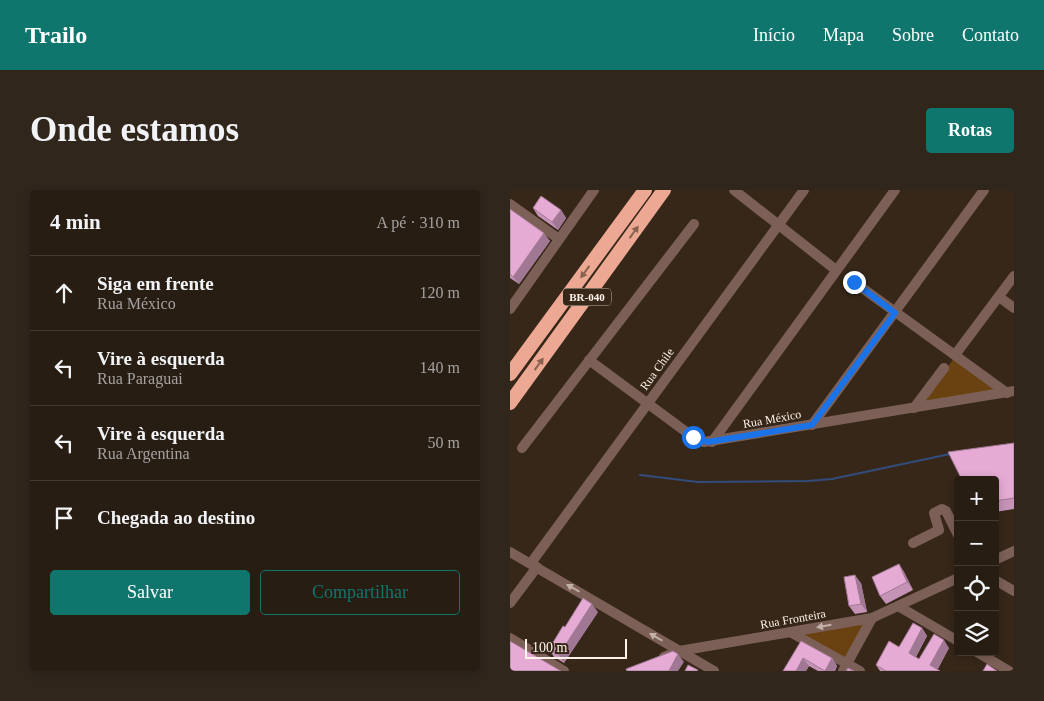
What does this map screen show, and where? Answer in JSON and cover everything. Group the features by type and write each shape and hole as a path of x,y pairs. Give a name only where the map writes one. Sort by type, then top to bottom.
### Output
{"highway":[{"name":"BR-040","path":"510,374 645,190"},
{"name":"BR-040","path":"510,403 664,190"}],"street":[{"path":"512,304 594,190"},
{"path":"734,190 836,270"},
{"name":"Rua Chile","path":"510,603 534,565 648,403 804,190"},
{"path":"712,442 895,190"},
{"path":"812,425 984,190"},
{"path":"510,204 559,239"},
{"path":"522,448 694,224"},
{"path":"955,354 1014,276"},
{"path":"854,282 895,313 1010,392"},
{"path":"998,297 1014,308"},
{"name":"Rua México","path":"589,360 693,437 704,442 1010,392"},
{"path":"914,408 944,368"},
{"path":"913,543 939,530 934,513 942,509 946,511 954,527"},
{"path":"999,558 1014,551"},
{"path":"510,552 714,671"},
{"name":"Rua Fronteira","path":"654,661 679,651 872,618 954,580"},
{"path":"999,582 1014,590"},
{"path":"898,606 954,639"},
{"path":"846,667 872,618"},
{"path":"790,632 846,667 860,671"},
{"path":"510,638 564,671"},
{"path":"984,656 1009,671"}],"shaded area":[{"path":"954,358 999,392 922,403"},
{"path":"872,618 848,664 790,632"}],"building":[{"path":"541,196 561,210 552,222 533,208"},
{"path":"510,209 544,233 513,277 510,274"},
{"path":"1014,443 1014,498 999,500 999,476 960,476 948,452"},
{"path":"899,564 907,582 880,596 872,577"},
{"path":"855,575 861,604 849,606 844,577"},
{"path":"583,598 592,604 559,655 549,649"},
{"path":"913,623 922,628 909,653 919,659 934,634 944,640 930,665 940,671 886,671 876,665 889,641 899,647"},
{"path":"510,641 561,671 510,671"},
{"path":"801,641 832,658 825,671 803,658 796,671 783,671"},
{"path":"673,651 678,654 669,671 627,671 626,669"},
{"path":"987,664 997,671 983,671"},
{"path":"688,665 698,670 685,671"}],"waterway":[{"path":"640,475 698,482 807,481 832,479 950,454"}],"route":[{"path":"693,437 708,442 812,425 895,313 854,282"}]}
